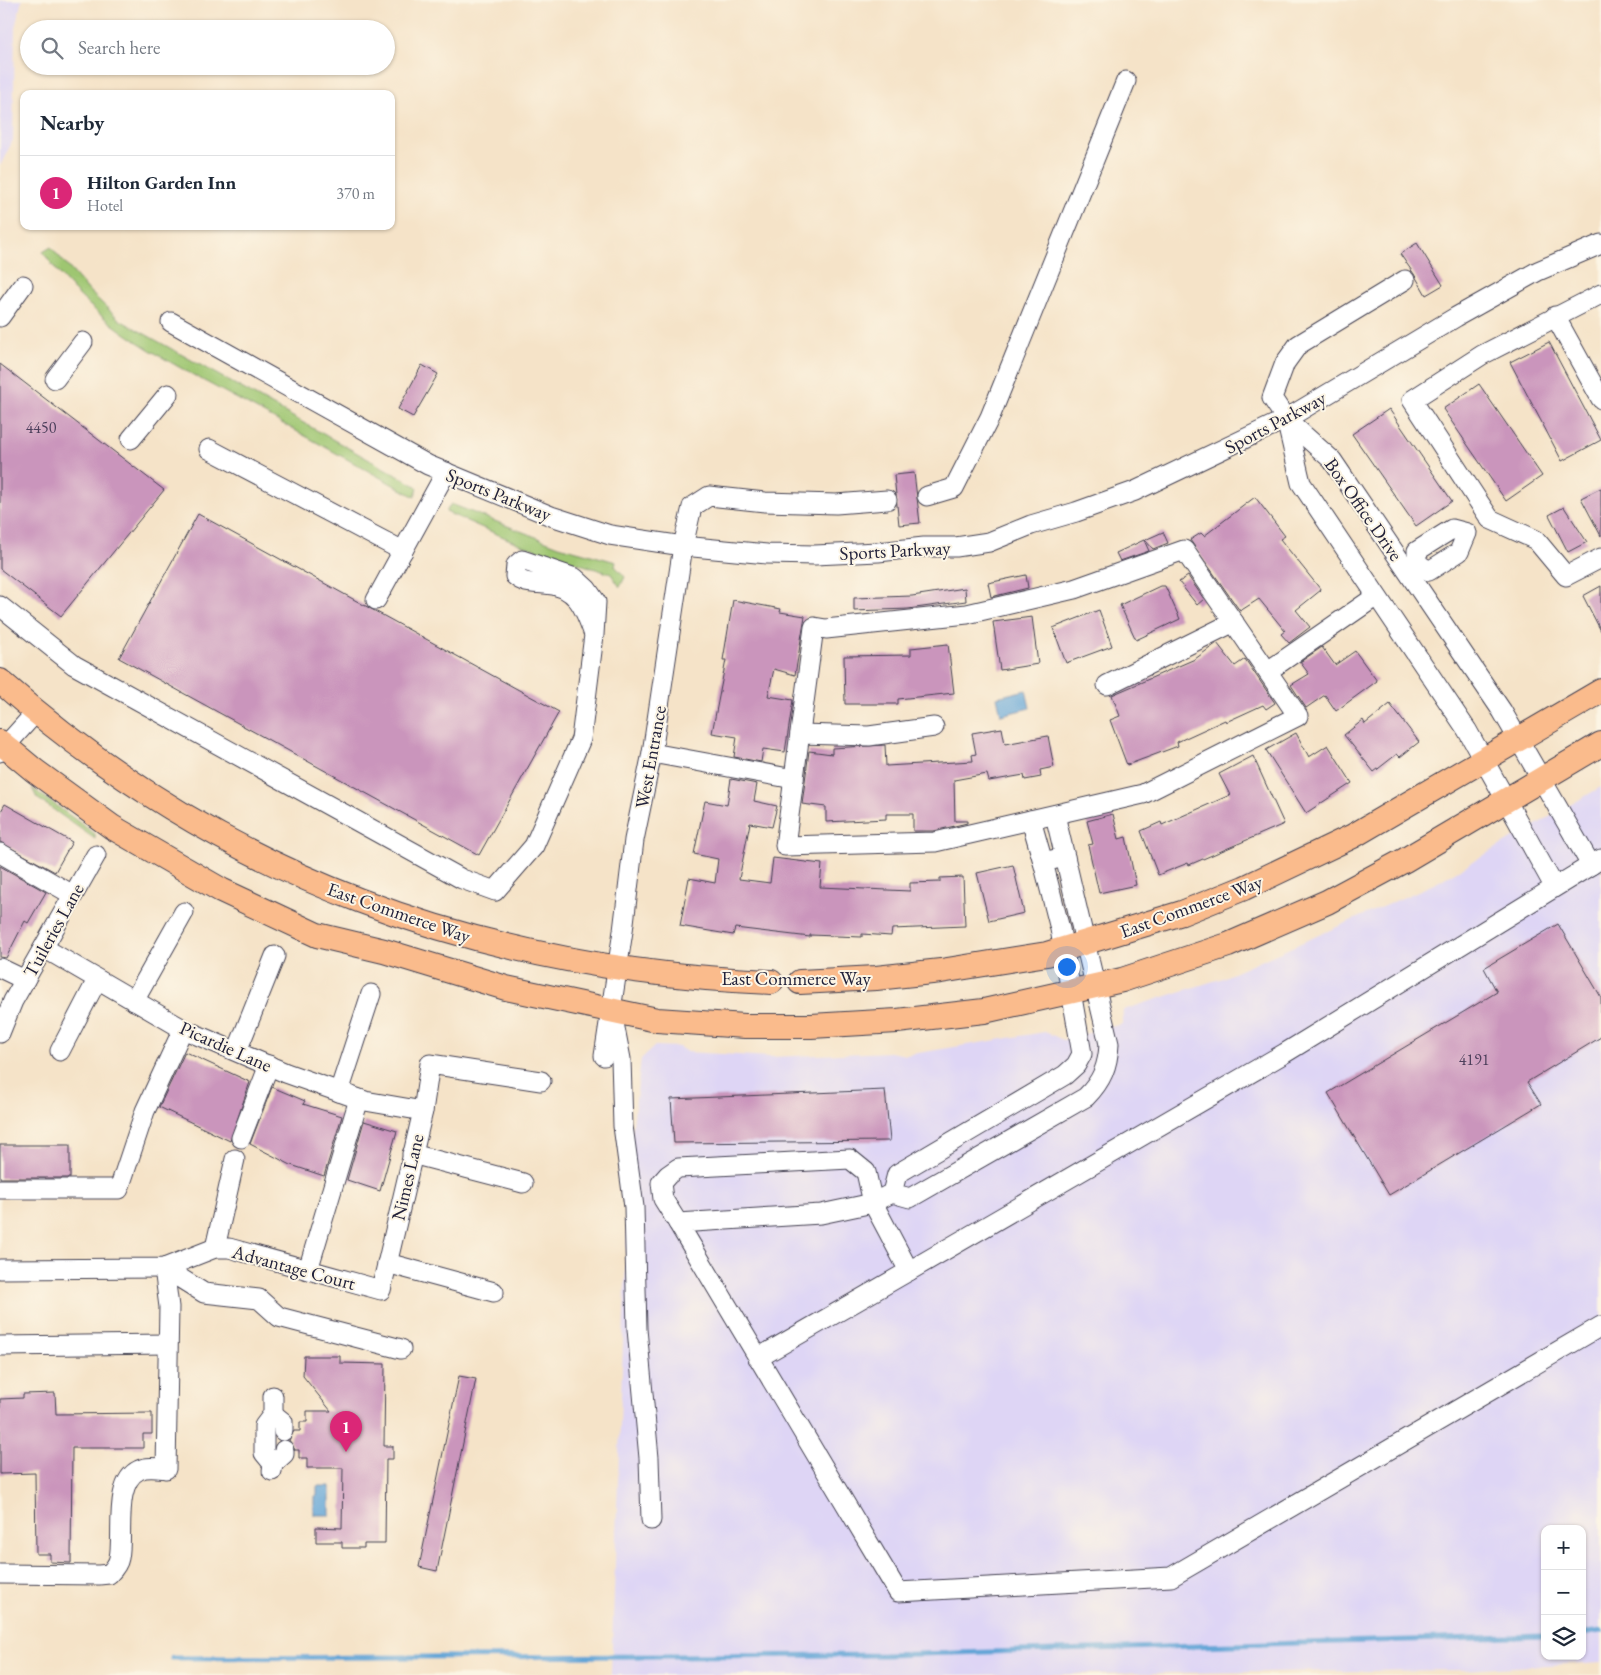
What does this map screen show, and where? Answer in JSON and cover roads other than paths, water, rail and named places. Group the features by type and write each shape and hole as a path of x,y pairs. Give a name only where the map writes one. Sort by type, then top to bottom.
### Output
{"main road":[{"name":"East Commerce Way","path":"0,681 111,768 157,800 230,841 318,884 368,904 486,942 546,956 666,975 772,982"},
{"name":"East Commerce Way","path":"800,982 876,978 941,971 1047,954 1182,913 1279,872 1353,836 1601,691"},
{"path":"2,746 112,827 221,890 317,936 384,951 506,988 657,1020 745,1026 811,1026 897,1021 984,1011 1122,980 1228,945 1327,902 1405,860 1601,744"}],"street":[{"path":"927,496 954,488 990,416 1126,82"},
{"name":"Sports Parkway","path":"171,322 446,472 551,516 610,535 683,546 767,554 815,555 924,547 956,547 989,542 1031,525 1135,490 1286,419 1456,317 1538,271 1601,244"},
{"path":"1286,419 1272,398 1285,363 1298,345 1405,280"},
{"path":"0,317 23,286"},
{"path":"1601,294 1482,355 1412,400 1490,519 1536,540 1566,576 1601,558"},
{"path":"1555,316 1601,399"},
{"path":"55,379 82,342"},
{"path":"131,439 168,394"},
{"name":"Box Office Drive","path":"1286,419 1332,460 1412,566 1502,711 1542,780 1596,862"},
{"name":"Box Office Drive","path":"1286,419 1300,483 1467,730 1554,886"},
{"path":"209,449 404,551"},
{"path":"376,600 446,472"},
{"name":"West Entrance","path":"604,1056 634,840 652,753 683,546 692,507 709,496 766,502 836,504 886,500"},
{"path":"1412,566 1429,572 1459,552 1467,533 1490,519"},
{"path":"1184,550 1234,622 1298,716 1143,794 935,842 785,846 814,627 826,629 967,614 1074,589 1184,550"},
{"path":"0,606 74,665 462,879 495,891 534,846 581,739 594,636 596,602 581,583 575,578 522,560 516,565 515,576 522,583 549,584 569,591 584,606 594,636"},
{"path":"1268,671 1376,597"},
{"path":"1107,685 1234,622"},
{"path":"2,746 37,711"},
{"path":"800,734 869,736 934,727"},
{"path":"652,753 794,779"},
{"path":"892,1193 897,1174 1065,1075 1076,1065 1082,1054 1072,992 1075,946 1065,857 1055,814"},
{"path":"678,1224 821,1214 873,1203 892,1193 910,1198 1056,1115 1086,1097 1096,1087 1108,1060 1109,1044 1095,986 1075,946 1043,862 1031,820"},
{"path":"0,853 73,895"},
{"name":"Tuileries Lane","path":"0,1033 13,1001 96,855"},
{"path":"1043,862 1065,857"},
{"path":"758,1358 1285,1053 1554,886 1596,862"},
{"path":"134,1001 184,912"},
{"name":"Picardie Lane","path":"44,948 184,1029 237,1052 359,1099 422,1111"},
{"path":"237,1052 276,956"},
{"path":"0,968 25,980"},
{"path":"60,1051 98,980"},
{"name":"East Commerce Way","path":"772,982 800,982"},
{"path":"339,1092 372,994"},
{"path":"611,1010 621,1059 623,1126 634,1207 637,1329 649,1458 651,1520"},
{"path":"0,1189 119,1189 146,1111 184,1029"},
{"name":"Nimes Lane","path":"381,1290 422,1111 430,1064 541,1082"},
{"path":"241,1138 269,1065"},
{"path":"308,1270 359,1099"},
{"path":"412,1154 523,1183"},
{"path":"215,1248 235,1159"},
{"path":"908,1271 873,1203 866,1172 850,1159 678,1168 668,1175 661,1184 663,1199 898,1592 1170,1577 1601,1326"},
{"name":"Advantage Court","path":"0,1269 164,1268 215,1248 229,1248 381,1290"},
{"path":"387,1263 494,1292"},
{"path":"164,1268 204,1293 259,1299 279,1323 401,1349"},
{"path":"0,1574 109,1574 119,1559 121,1504 131,1477 139,1470 166,1468 169,1307 164,1268"},
{"path":"0,1346 167,1344"},
{"path":"276,1462 264,1453 264,1426 273,1405 283,1422 283,1430"}],"water":[{"path":"1026,690 1030,708 1001,715 997,697"},
{"path":"317,1486 330,1486 330,1515 314,1515 314,1496 317,1496"}],"waterway":[{"path":"1586,1633 1601,1631"},
{"path":"172,1658 884,1655 1541,1636"}],"place":[{"name":"Hilton Garden Inn","path":"346,1452"}]}
